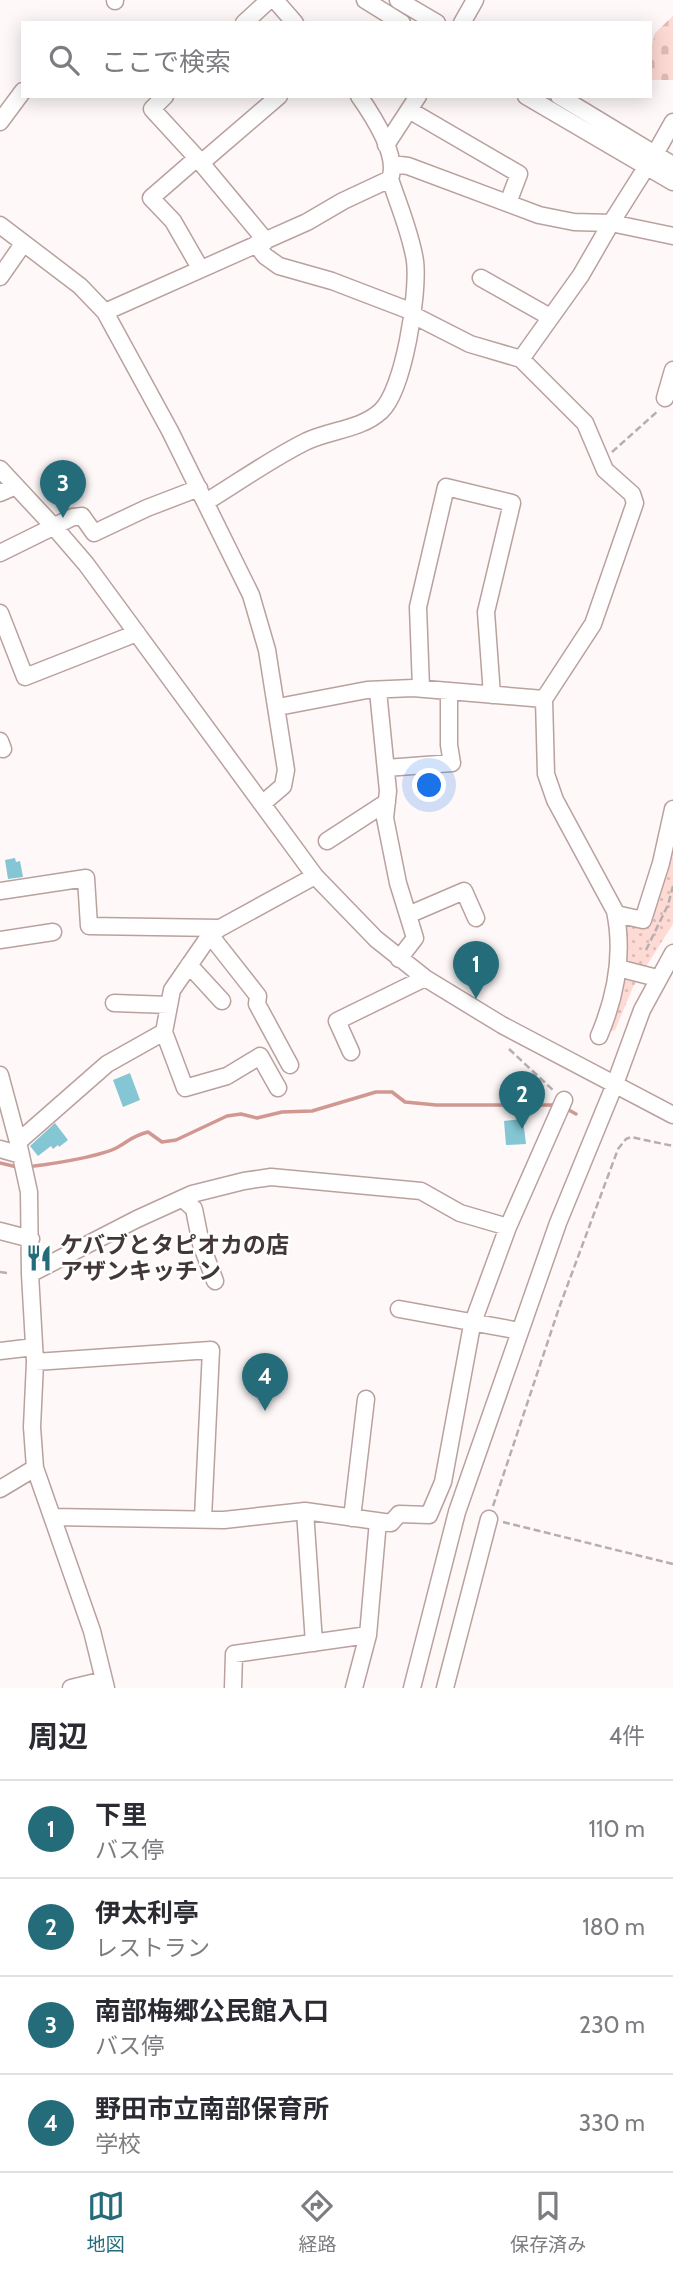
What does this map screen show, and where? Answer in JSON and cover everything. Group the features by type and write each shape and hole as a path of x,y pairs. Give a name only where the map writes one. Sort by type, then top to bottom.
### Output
{"street":[{"path":"246,21 268,0"},
{"path":"275,0 293,21"},
{"path":"366,0 399,21"},
{"path":"398,0 434,21"},
{"path":"463,21 475,0"},
{"path":"0,122 21,94"},
{"path":"163,98 152,109 199,161 261,242 265,256 279,266 331,281 413,313 470,345 521,359 585,423 605,470 632,494 635,503 593,624 544,699 546,774 555,800 616,914 618,968 610,1010 599,1036"},
{"path":"200,268 173,221 151,198 277,98"},
{"path":"0,553 73,517 82,516 94,533 147,508 202,495 307,441 358,425 381,412 390,399 398,378 413,313 415,260 386,145 372,114 360,98"},
{"path":"530,98 651,160 673,165"},
{"path":"562,98 651,160 673,182"},
{"path":"386,145 413,103 519,174 508,203"},
{"path":"521,359 581,275 673,122"},
{"path":"105,312 261,242 391,171 408,166 538,215 562,220 611,223 673,236"},
{"path":"0,225 80,286 105,312 202,495 254,604 267,650 278,707 286,770 286,781 277,793 262,804"},
{"path":"0,277 23,244"},
{"path":"481,278 550,317"},
{"path":"665,398 673,370"},
{"path":"0,469 86,565 315,876 352,916 398,959 483,1014 673,1115"},
{"path":"0,493 16,485"},
{"path":"421,688 418,607 446,486 512,503 486,612 492,695"},
{"path":"0,612 25,677 137,633"},
{"path":"278,707 368,690 421,688 544,699"},
{"path":"378,691 388,791 385,818 398,883 415,938 398,959"},
{"path":"386,768 452,763 449,745 449,691"},
{"path":"327,841 387,802"},
{"path":"616,914 643,920 662,863 673,809"},
{"path":"278,1088 260,1056 227,1076 185,1088 164,1032 172,990 215,932 315,876"},
{"path":"0,891 86,878 89,926 215,932"},
{"path":"408,915 464,891 476,918"},
{"path":"0,940 53,932"},
{"path":"215,932 258,996 257,1004 290,1065"},
{"path":"412,1688 457,1512 558,1223 615,1084 635,1026 657,978 673,953"},
{"path":"189,965 222,1001"},
{"path":"618,968 657,978"},
{"path":"351,1052 337,1021 425,978"},
{"path":"114,1003 169,1005"},
{"path":"0,1149 20,1148 107,1064 164,1032"},
{"path":"0,1075 29,1192 34,1354 32,1427 35,1468 92,1631 105,1684 71,1688"},
{"path":"53,1517 224,1520 305,1511 391,1523 399,1514 429,1515 443,1482 473,1322 508,1227 564,1100"},
{"path":"30,1274 137,1219 183,1199 244,1181 271,1177 421,1191 460,1213 508,1227"},
{"path":"183,1199 194,1209 201,1244 215,1281"},
{"path":"0,1231 31,1239"},
{"path":"399,1309 520,1331"},
{"path":"0,1351 34,1354 211,1350 203,1518"},
{"path":"352,1518 366,1399"},
{"path":"0,1489 35,1468"},
{"path":"305,1511 314,1643"},
{"path":"445,1688 489,1519"},
{"path":"355,1688 368,1635 378,1521"},
{"path":"233,1688 233,1654 368,1635"}],"path":[{"path":"602,461 659,410 665,398"},
{"path":"646,950 668,905 673,886"},
{"path":"509,1049 564,1100"},
{"path":"673,1146 631,1137 618,1149 559,1308 489,1519 673,1564"},
{"path":"0,1272 6,1273"}],"green space":[{"path":"673,16 673,80 652,80 652,45 655,33"},
{"path":"673,825 673,924 633,987 615,1030 604,1034 620,924 644,925"}],"building":[{"path":"15,858 16,862 20,861 23,877 8,879 5,860"},
{"path":"130,1073 140,1100 123,1107 113,1080"},
{"path":"523,1119 526,1144 506,1145 504,1121"},
{"path":"55,1123 68,1140 59,1147 58,1145 53,1149 51,1146 38,1156 30,1146"}],"waterway":[{"path":"34,1166 101,1153 148,1132 162,1142 176,1140 227,1116 241,1114 257,1118 282,1112 312,1111 376,1092 392,1092 405,1102 436,1105 558,1105"},
{"path":"565,1108 576,1114"},
{"path":"0,1163 17,1167"}],"place":[{"name":"南部梅郷公民館入口","path":"63,518"},
{"name":"下里","path":"476,999"},
{"name":"伊太利亭","path":"522,1129"},
{"name":"ケバブとタピオカの店 アザンキッチン","path":"39,1258"},
{"name":"野田市立南部保育所","path":"265,1411"}]}
